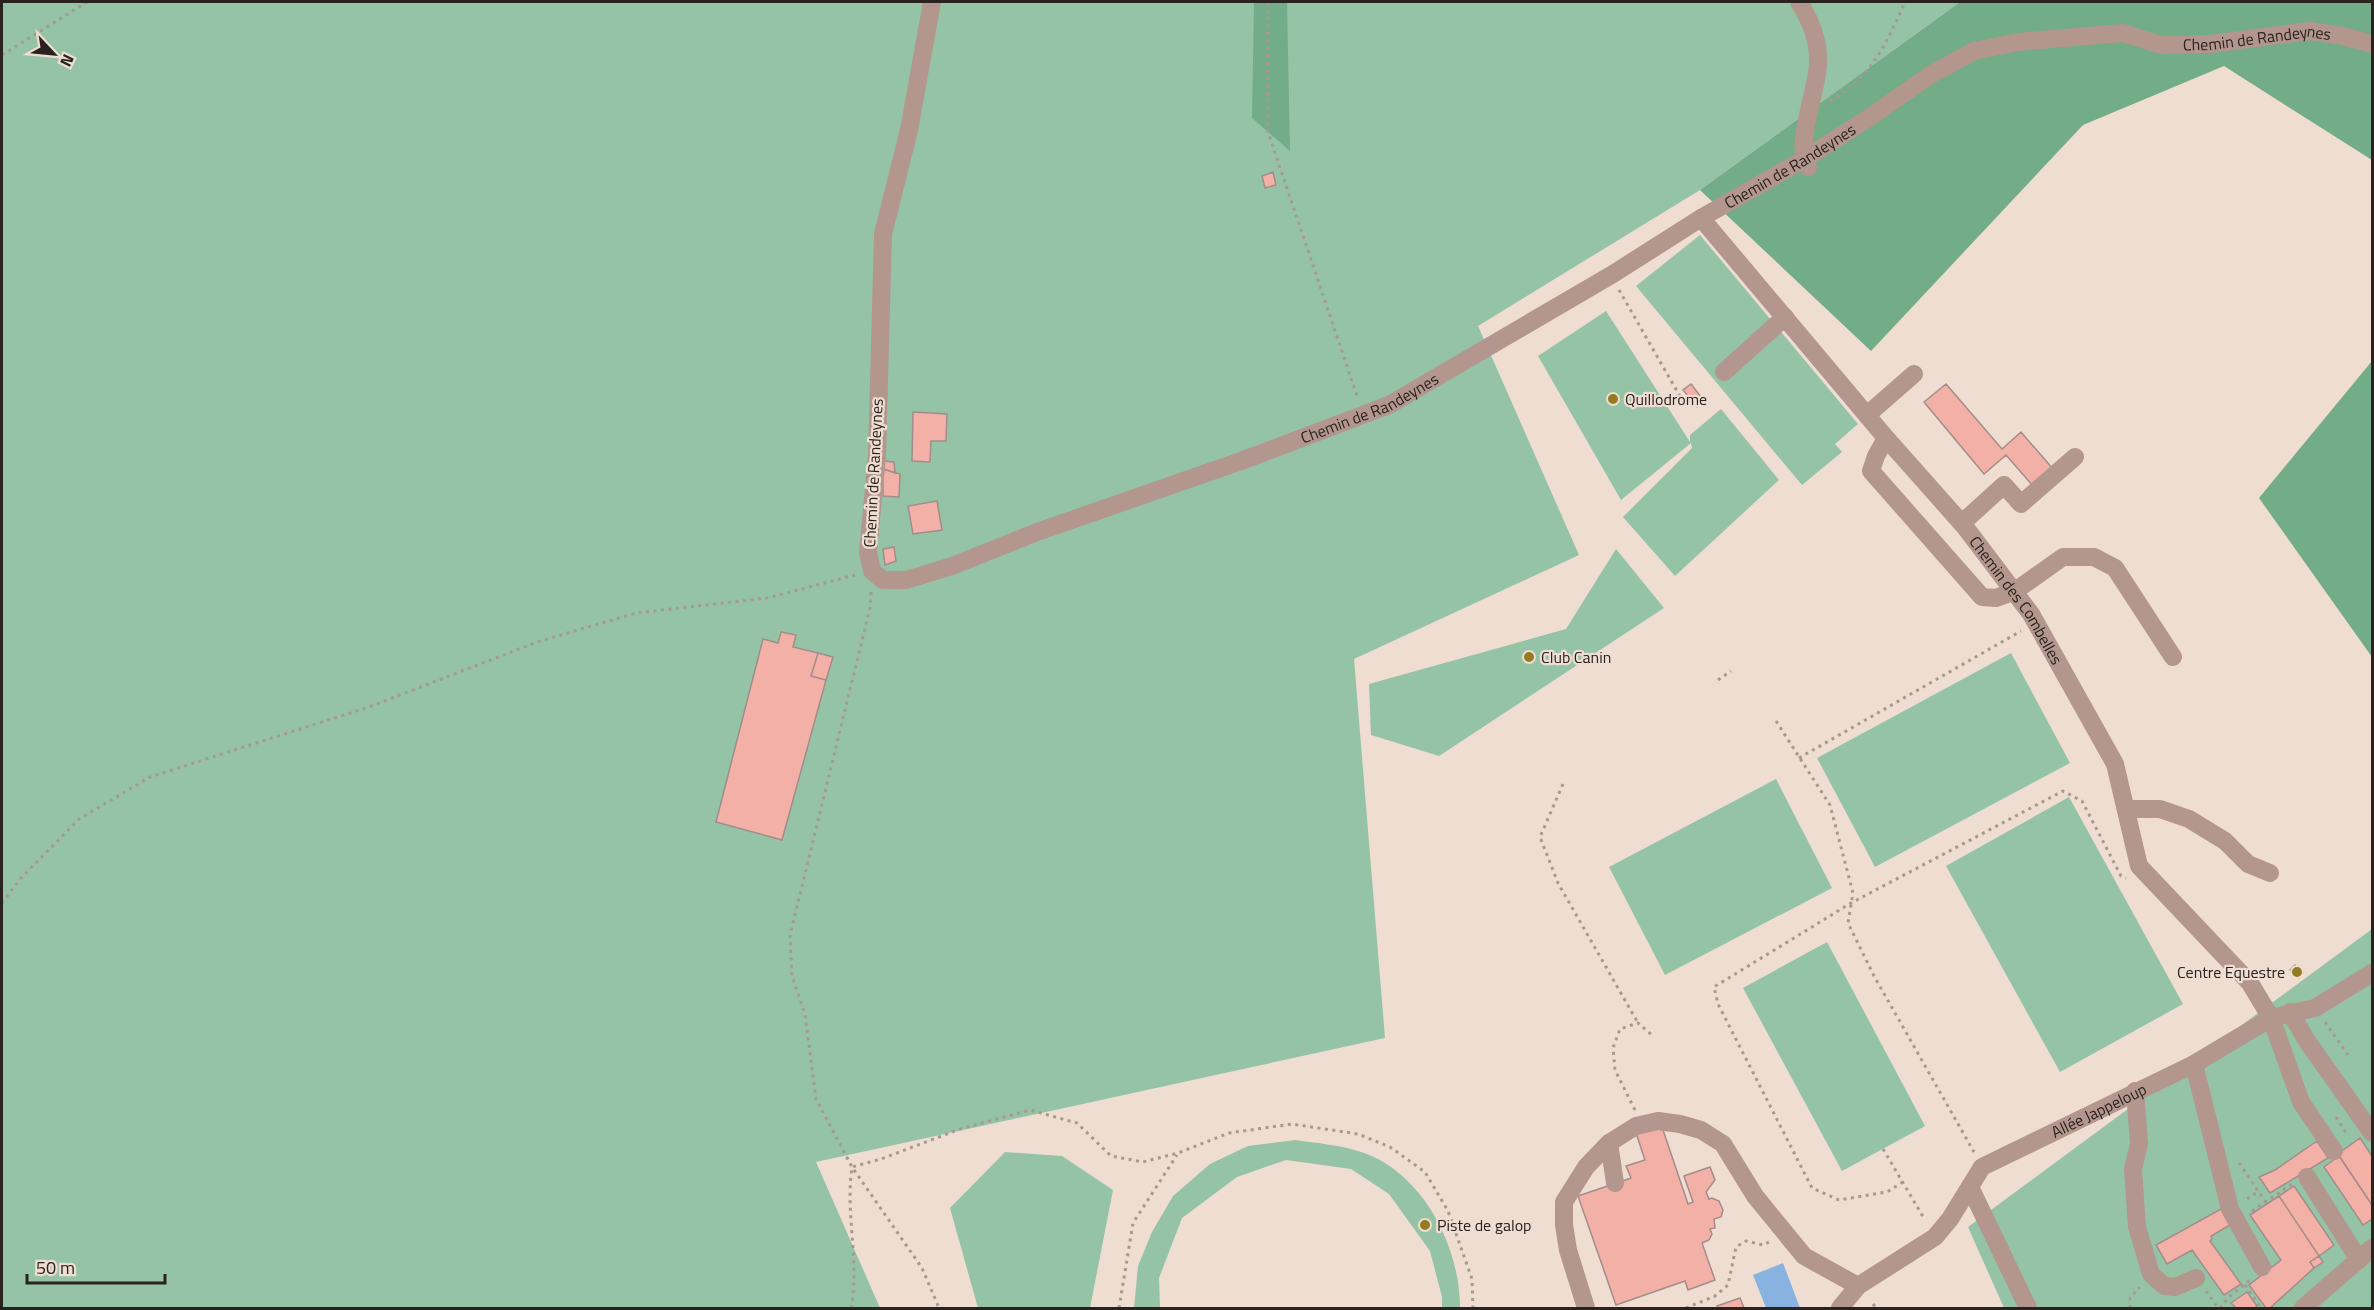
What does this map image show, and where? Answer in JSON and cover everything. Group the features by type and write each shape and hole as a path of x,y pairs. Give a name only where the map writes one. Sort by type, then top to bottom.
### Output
{"street":[{"name":"Chemin de Randeynes","path":"932,2 909,130 883,234 877,456 868,552 872,571 883,580 906,580 940,570 1036,532 1241,461 1389,405 1613,274 1701,218 1806,165 1929,75 1974,51 2018,42 2123,33 2161,45 2210,44 2310,31 2373,44"},
{"path":"1799,2 1809,18 1819,59 1808,115 1806,165"},
{"name":"Chemin des Combelles","path":"1701,218 1886,438 1962,524 2015,591 2036,622 2115,764 2139,866 2250,983 2271,1018 2301,1102 2334,1151"},
{"path":"1724,372 1785,317"},
{"path":"1867,415 1914,374"},
{"path":"1886,438 1871,471 1982,597 1996,598 2015,591 2063,557 2094,557 2115,568 2173,657"},
{"path":"1962,524 2004,485 2021,504 2075,457"},
{"path":"2126,809 2160,809 2189,819 2225,841 2248,864 2270,873"},
{"name":"Allée Jappeloup","path":"1982,1167 2194,1064 2271,1018 2315,1008 2373,974"},
{"path":"2290,1012 2307,1041 2373,1133"},
{"path":"2194,1064 2230,1209 2262,1267"},
{"path":"2135,1091 2139,1144 2133,1169 2137,1227 2151,1274 2164,1286 2175,1287 2196,1278"},
{"path":"1586,1308 1568,1250 1564,1225 1564,1202 1586,1167 1609,1143 1636,1126 1658,1121 1701,1130 1723,1144 1755,1196 1804,1256 1858,1286"},
{"path":"1609,1143 1615,1183"},
{"path":"1840,1308 1858,1286 1935,1237 1950,1219 1982,1167"},
{"path":"2303,1308 2366,1254 2307,1177"},
{"path":"1970,1187 2028,1308"}],"path":[{"path":"2,55 87,2"},
{"path":"1268,2 1267,129 1363,415"},
{"path":"1808,115 1851,88 1884,50 1905,2"},
{"path":"1613,274 1621,294 1685,405"},
{"path":"2,903 21,879 79,819 150,777 369,707 537,642 636,613 767,598 872,571 870,608 790,935 792,976 805,1014 816,1100 852,1167 922,1268 939,1308"},
{"path":"1799,758 2036,622"},
{"path":"1718,680 1731,671"},
{"path":"1776,721 1830,805 1853,893 1848,923 1874,976 1982,1167"},
{"path":"1563,784 1540,837 1558,883 1638,1023 1653,1036"},
{"path":"1903,1182 1887,1192 1839,1200 1812,1188 1718,1004 1714,987 1851,903 2062,791 2082,801 2121,876 2136,882 2150,877"},
{"path":"2315,1008 2348,1055"},
{"path":"1638,1023 1620,1029 1613,1048 1615,1070 1642,1125"},
{"path":"852,1167 881,1159 960,1129 1030,1110 1077,1123 1112,1156 1143,1162 1178,1154 1229,1133 1292,1124 1358,1134 1390,1147 1425,1173 1448,1211 1472,1279 1473,1308"},
{"path":"1883,1149 1935,1237"},
{"path":"1119,1308 1133,1223 1178,1154"},
{"path":"851,1308 853,1261 849,1185 852,1167"},
{"path":"2236,1222 2292,1184 2307,1177"},
{"path":"2251,1197 2260,1192 2267,1204"},
{"path":"1686,1308 1715,1296 1728,1285 1736,1247 1746,1242 1762,1245 1786,1234"},
{"path":"2220,1308 2262,1267"},
{"path":"2130,1308 2130,1298 2151,1274"},
{"path":"2245,1285 2261,1308"},
{"path":"1873,1304 1876,1308"}],"green space":[{"path":"2,2 1960,2 1700,190 1478,326 1579,555 1354,659 1385,1038 816,1162 880,1308 2,1308"},
{"path":"1254,2 1287,2 1290,151 1252,118"},
{"path":"1960,2 2372,2 2372,160 2224,66 2083,125 1871,351 1700,190"},
{"path":"1700,235 1858,424 1835,444 1842,452 1802,485 1636,286"},
{"path":"1606,311 1690,442 1690,435 1721,409 1779,480 1675,576 1623,517 1692,448 1691,443 1621,500 1538,356"},
{"path":"2372,361 2372,657 2259,498"},
{"name":"Club Canin","path":"1616,549 1664,608 1439,756 1371,735 1369,684 1566,629"},
{"path":"2011,653 2070,763 1875,867 1817,758"},
{"path":"1776,779 1832,888 1665,975 1609,867"},
{"path":"2069,797 2183,1004 2060,1072 1946,866"},
{"path":"2372,929 2372,1308 2004,1308 1968,1227"},
{"path":"1827,942 1925,1126 1842,1171 1743,988"},
{"name":"Piste de galop","path":"1295,1140 1338,1146 1370,1155 1398,1172 1414,1187 1439,1224 1448,1244 1455,1265 1460,1308 1442,1308 1442,1297 1430,1251 1389,1194 1351,1169 1286,1160 1237,1177 1182,1218 1159,1278 1160,1308 1134,1308 1138,1266 1152,1232 1173,1196 1210,1164 1248,1146"},
{"path":"1005,1152 1062,1156 1113,1190 1090,1308 978,1308 950,1208"}],"water":[{"path":"1783,1263 1800,1308 1766,1308 1753,1275"}],"building":[{"path":"1273,172 1276,185 1265,188 1262,176"},
{"path":"1691,384 1704,401 1697,407 1683,390"},
{"path":"1946,384 2002,449 2021,432 2053,469 2033,486 2006,455 1984,474 1924,402"},
{"path":"913,412 947,414 946,441 931,441 930,462 912,461"},
{"path":"883,461 894,462 895,473 883,469"},
{"path":"883,469 900,474 899,497 883,496"},
{"path":"937,501 942,530 913,534 908,506"},
{"path":"894,547 896,561 885,565 883,549"},
{"path":"781,632 796,635 793,647 818,653 811,676 826,680 782,840 716,822 763,639 778,643"},
{"path":"818,653 833,657 826,680 811,676"},
{"name":"Centre Equestre","path":"2295,965 2303,973 2299,978 2290,970"},
{"path":"1661,1124 1688,1204 1693,1202 1684,1176 1710,1167 1715,1180 1706,1192 1709,1199 1719,1201 1723,1210 1721,1217 1714,1219 1715,1228 1710,1229 1712,1234 1709,1240 1702,1243 1715,1280 1688,1290 1685,1281 1616,1305 1578,1196 1631,1178 1626,1166 1645,1160 1636,1133"},
{"path":"2360,1138 2372,1156 2372,1205 2338,1154"},
{"path":"2317,1141 2328,1158 2270,1193 2259,1177 2275,1170"},
{"path":"2339,1156 2372,1205 2372,1219 2363,1225 2324,1167"},
{"path":"2294,1186 2334,1245 2319,1256 2279,1196"},
{"path":"2279,1196 2319,1256 2310,1262 2314,1268 2270,1308 2266,1308 2249,1285 2281,1260 2250,1215"},
{"path":"2221,1209 2230,1225 2211,1236 2210,1241 2241,1284 2224,1295 2192,1250 2167,1264 2156,1245"},
{"path":"2319,1256 2323,1262 2314,1268 2310,1262"},
{"path":"2247,1292 2257,1306 2255,1308 2236,1308 2231,1303"},
{"path":"1740,1298 1744,1308 1718,1308 1717,1306"}],"place":[{"name":"Quillodrome","path":"1613,399"},
{"name":"Club Canin","path":"1529,657"},
{"name":"Centre Equestre","path":"2297,972"},
{"name":"Piste de galop","path":"1425,1225"}]}
